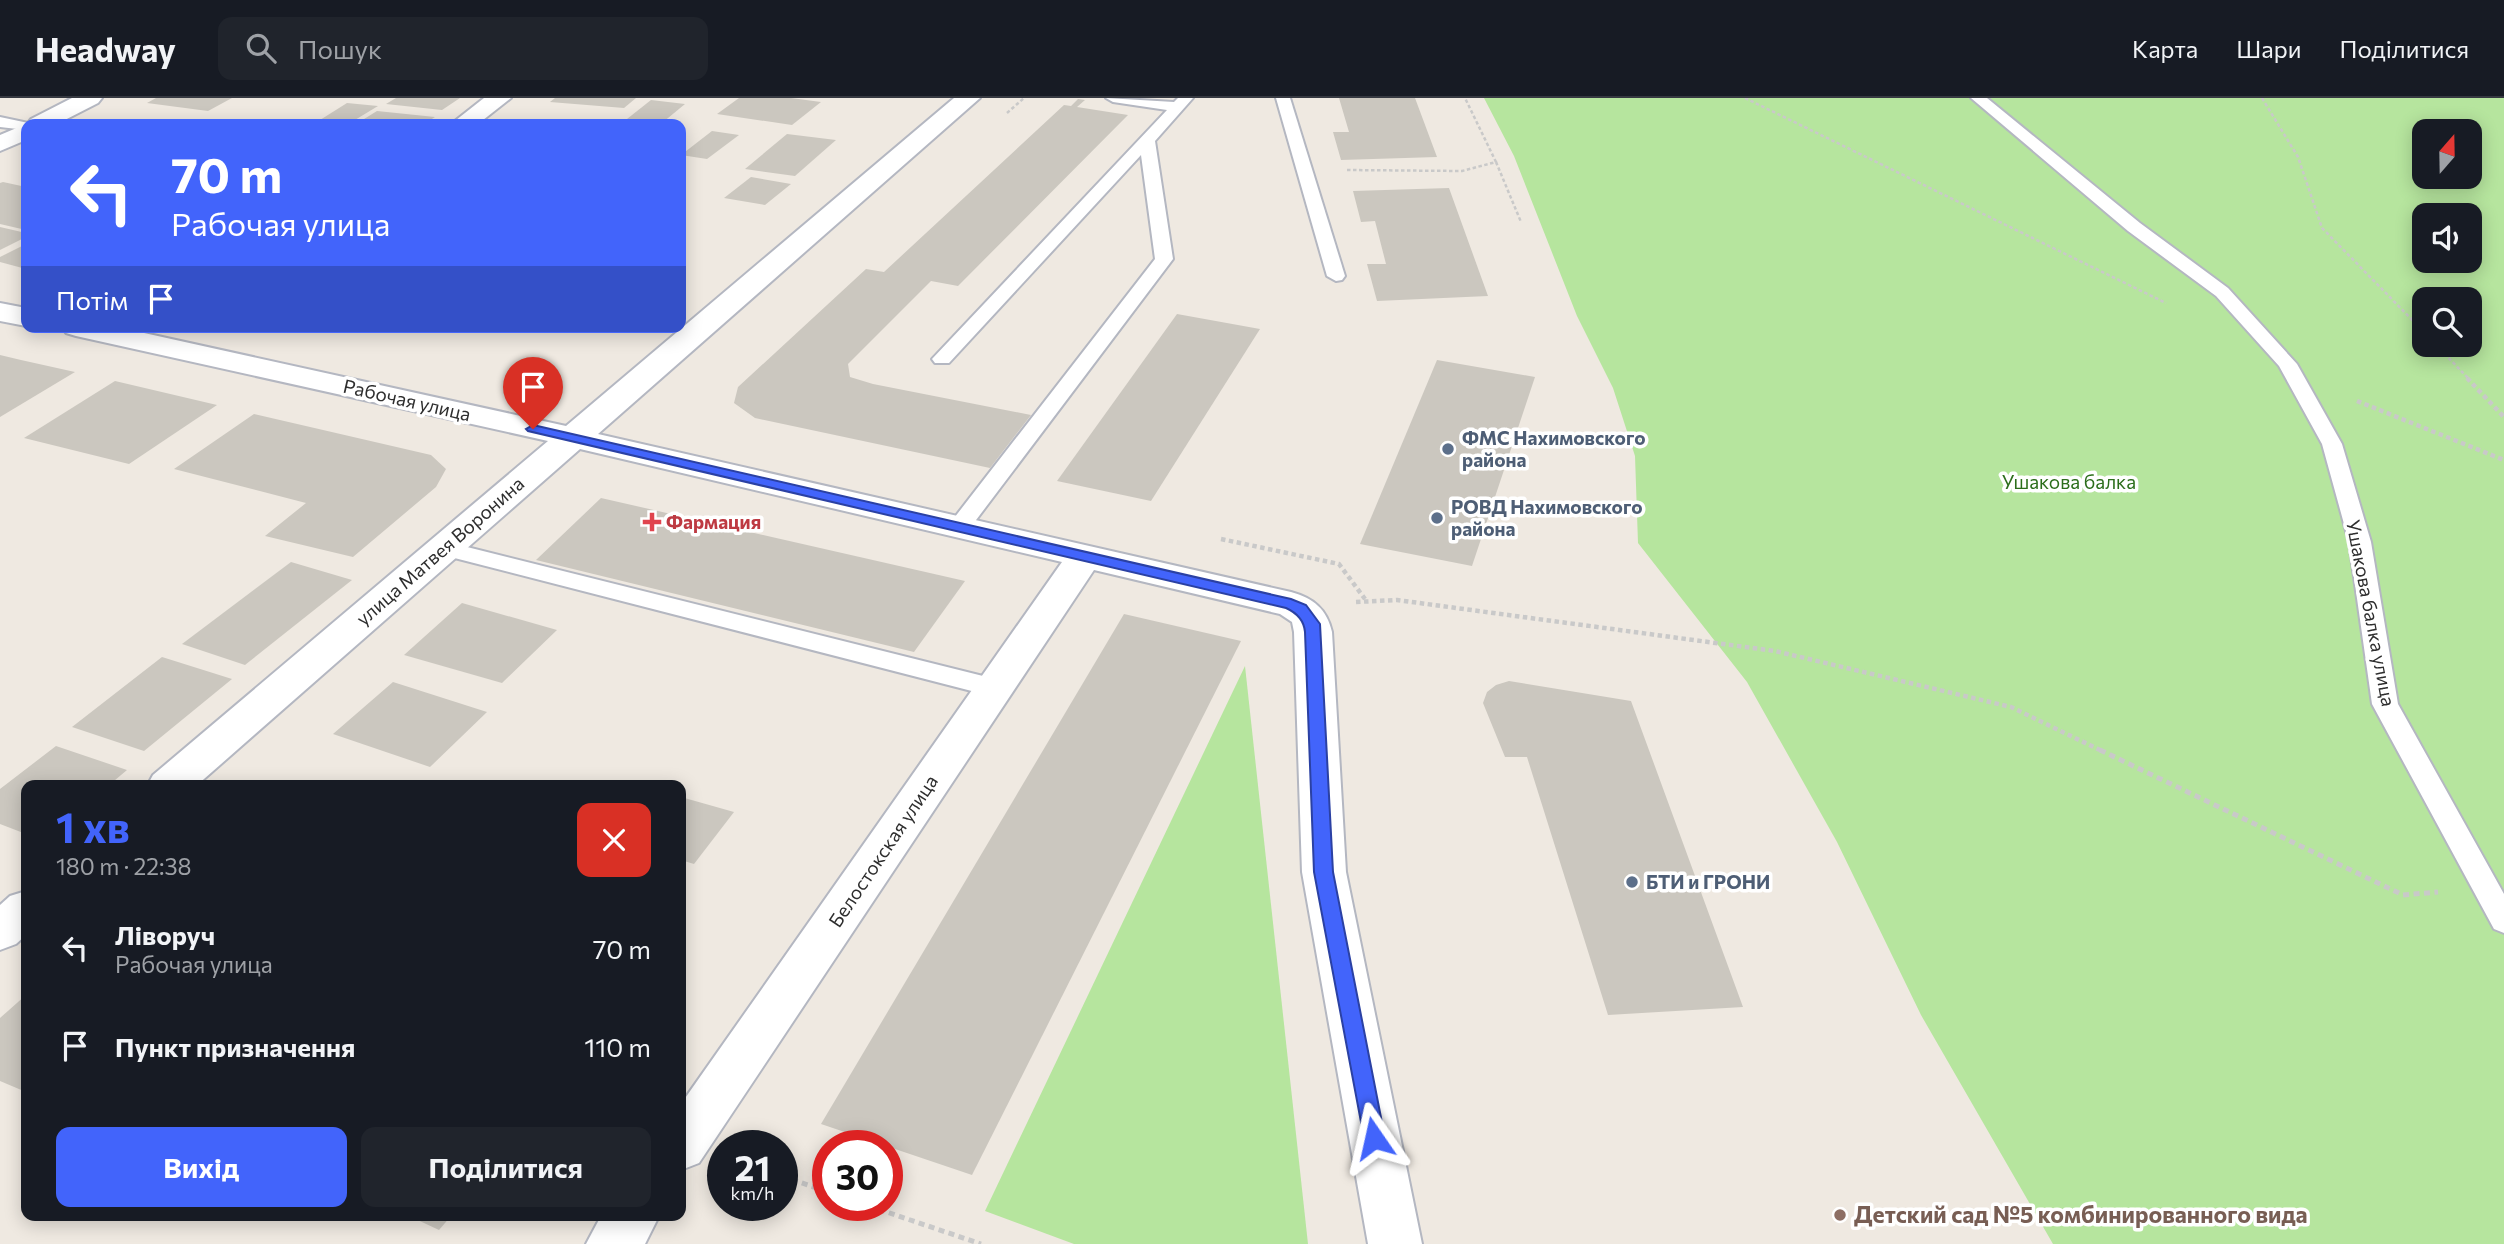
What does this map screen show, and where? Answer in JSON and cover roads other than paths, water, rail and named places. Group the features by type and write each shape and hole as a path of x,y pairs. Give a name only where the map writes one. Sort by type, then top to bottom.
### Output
{"street":[{"path":"49,119 90,98"},
{"path":"470,119 499,98"},
{"name":"улица Матвея Воронина","path":"176,780 571,437 968,98"},
{"path":"0,144 21,134"},
{"path":"0,312 21,316"},
{"name":"Рабочая улица","path":"139,333 571,437 1291,604 1308,616 1313,632 1324,872 1395,1244"},
{"name":"Белостокская улица","path":"686,1139 1085,556"},
{"path":"0,931 21,913"},
{"path":"614,1244 630,1221"}],"lane":[{"path":"1113,98 1182,103"},
{"path":"1283,98 1336,276"},
{"name":"Ушакова балка улица","path":"1978,98 2134,227 2222,292 2287,364 2332,444 2356,529 2385,704 2504,921"},
{"path":"942,359 1182,103"},
{"path":"0,122 21,124"},
{"path":"959,527 1164,259 1147,141"},
{"path":"443,548 995,688"}],"place":[{"name":"ФМС Нахимовского района","path":"1448,449"},
{"name":"РОВД Нахимовского района","path":"1437,518"},
{"name":"Фармация","path":"652,522"},
{"name":"БТИ и ГРОНИ","path":"1632,882"},
{"name":"Детский сад №5 комбинированного вида","path":"1840,1215"}],"park label":[{"name":"Ушакова балка","path":"2069,482"}]}
